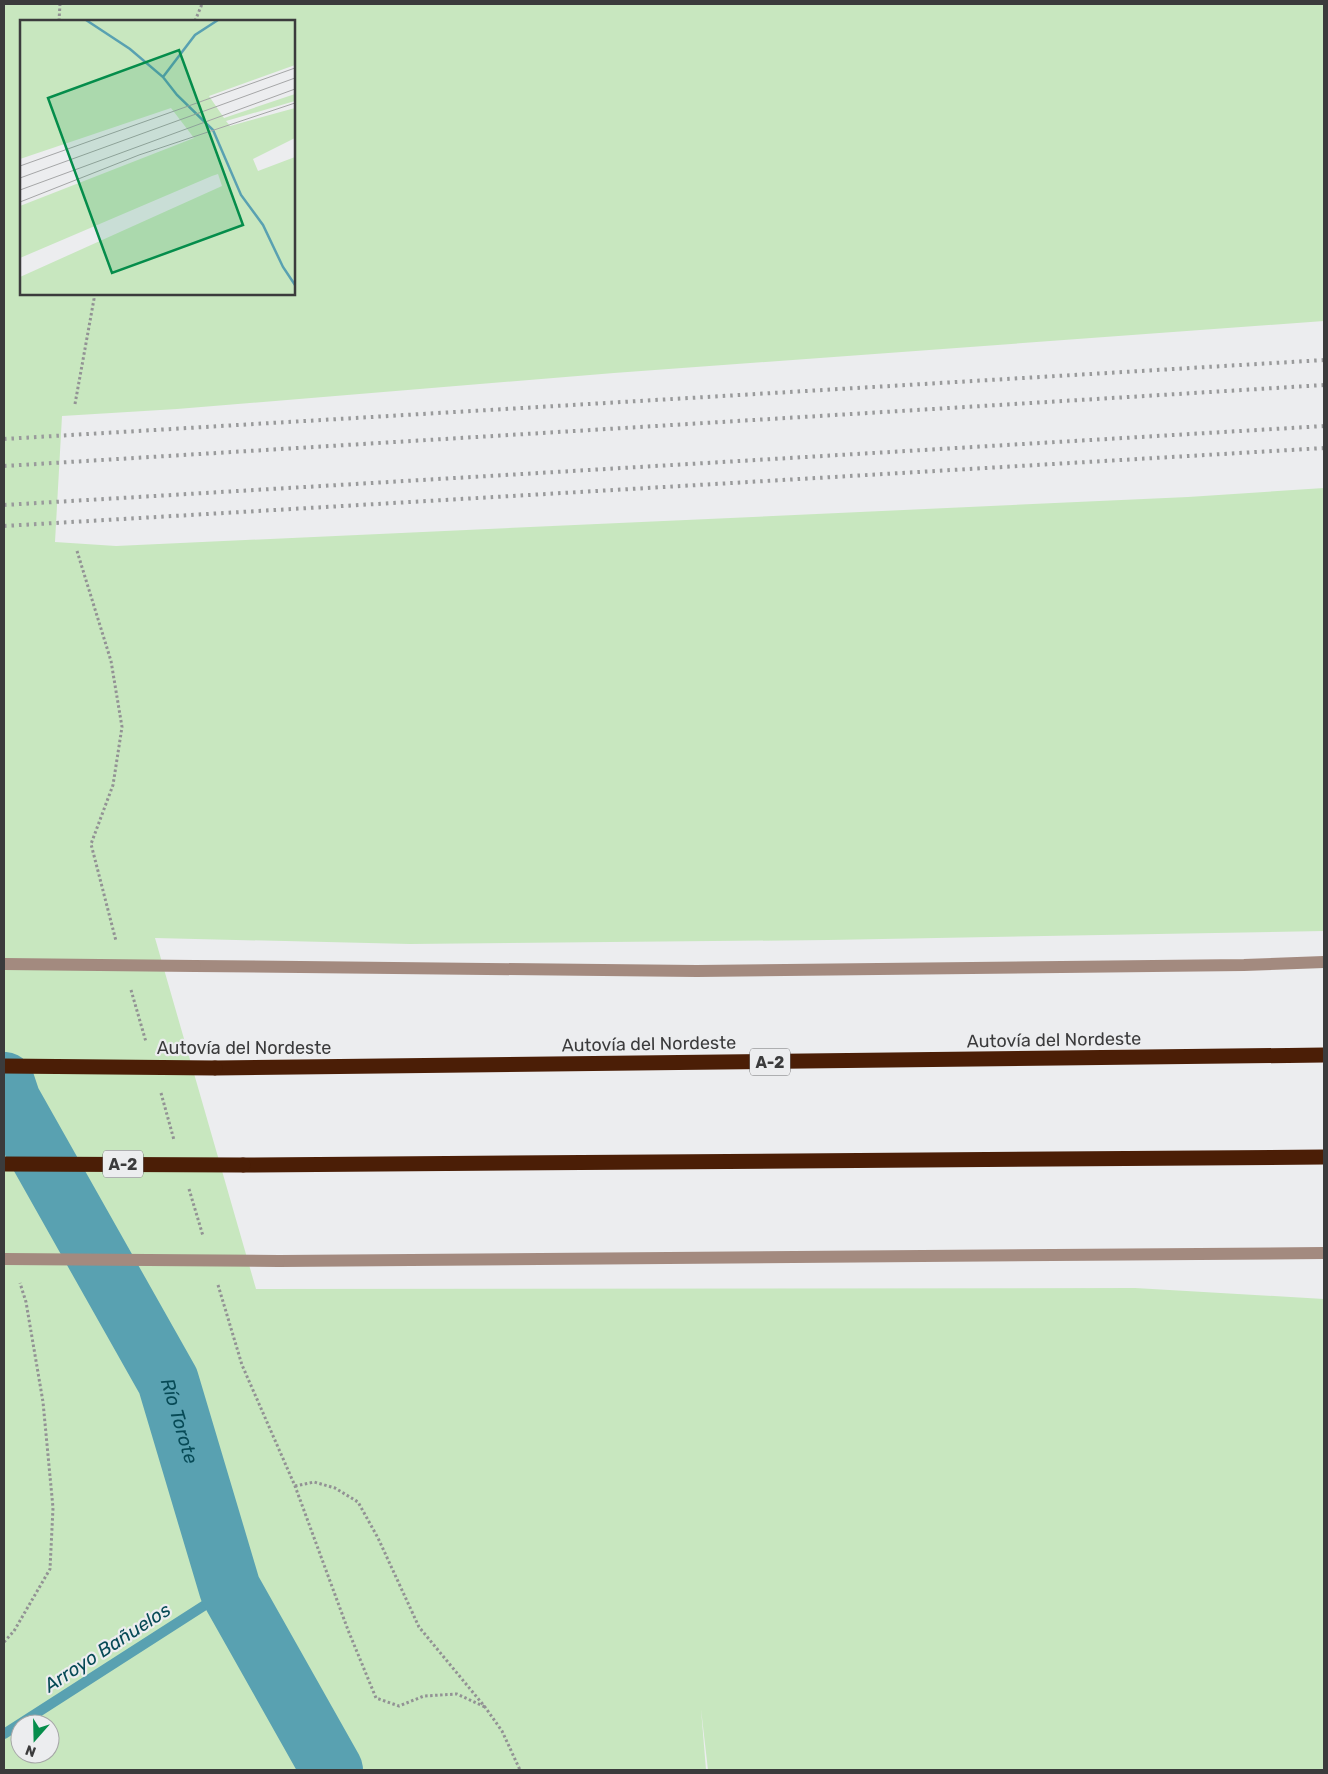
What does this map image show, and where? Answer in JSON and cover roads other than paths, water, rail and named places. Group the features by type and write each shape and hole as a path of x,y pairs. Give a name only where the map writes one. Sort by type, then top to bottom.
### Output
{"highway":[{"name":"Autovía del Nordeste","path":"4,1066 215,1068 1324,1054"},
{"name":"A-2","path":"4,1164 243,1165 1324,1157"}],"street":[{"path":"4,964 698,971 1244,965 1324,962"},
{"path":"4,1258 279,1261 1324,1253"}],"waterway":[{"name":"Río Torote","path":"4,1083 10,1101 168,1381 230,1589 332,1770"},
{"name":"Arroyo Bañuelos","path":"4,1734 230,1589"}],"railway":[{"path":"4,439 1324,360"},
{"path":"4,466 1324,385"},
{"path":"4,505 1324,426"},
{"path":"4,526 1324,448"}]}
